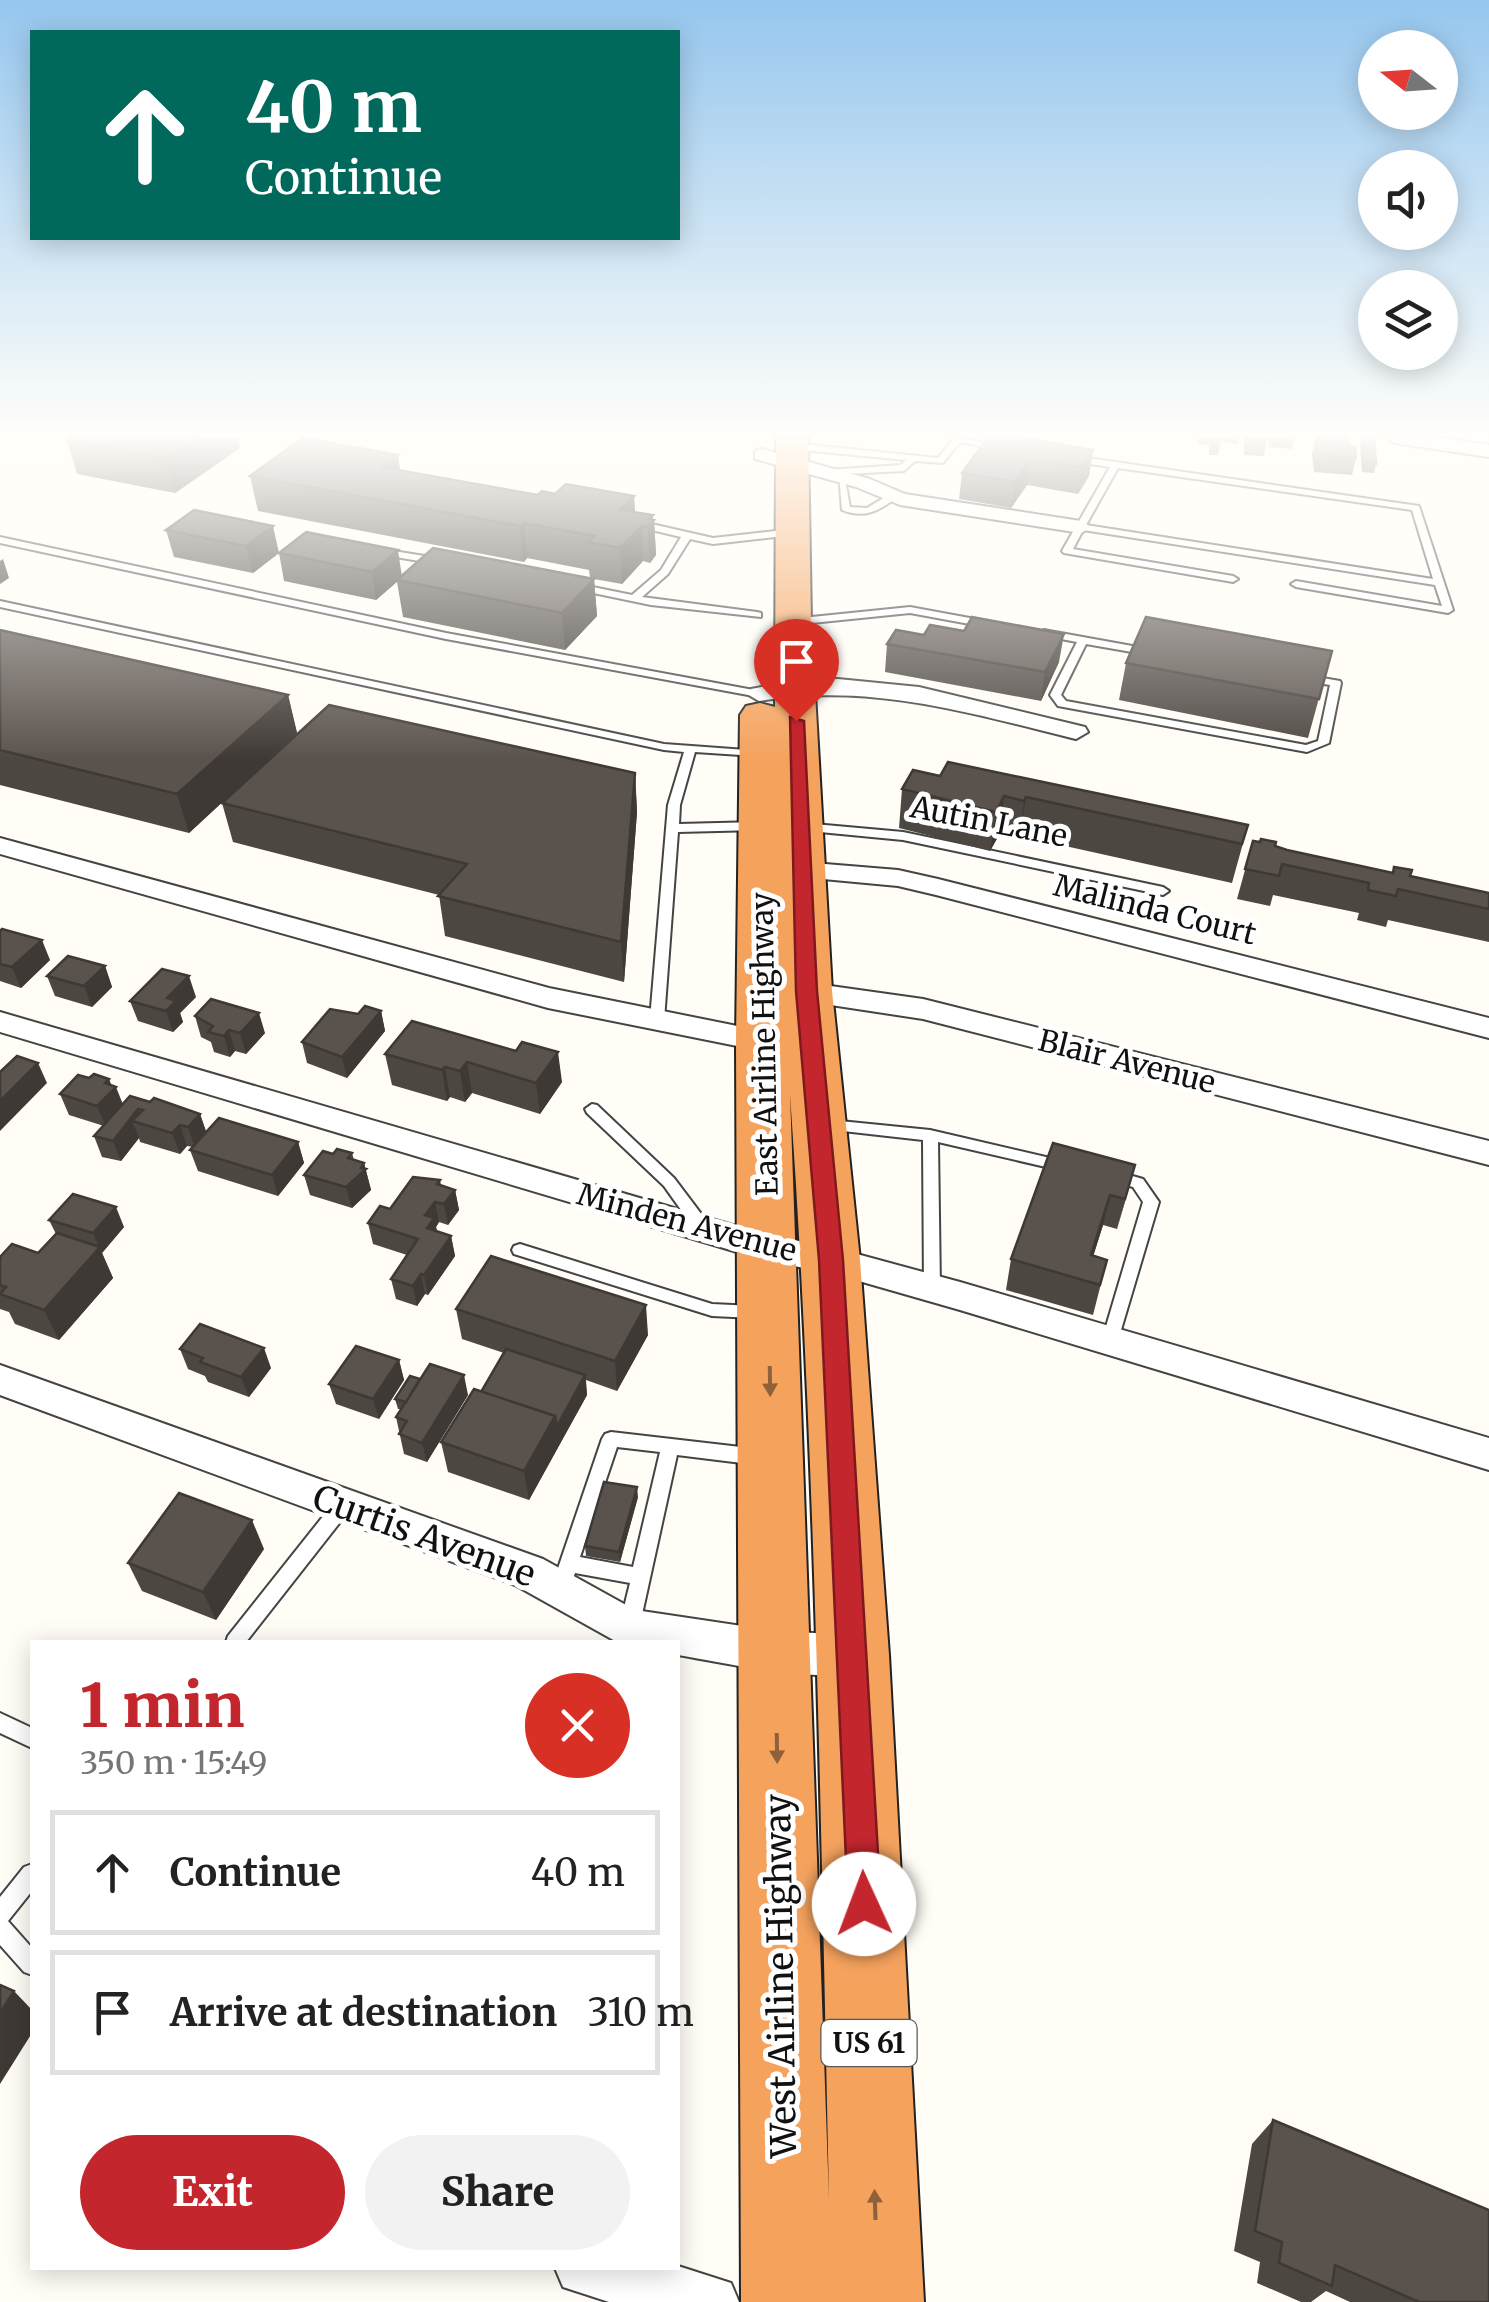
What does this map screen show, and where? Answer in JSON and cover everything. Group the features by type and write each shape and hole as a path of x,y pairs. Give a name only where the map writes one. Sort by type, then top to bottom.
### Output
{"highway":[{"name":"East Airline Highway","path":"776,544 780,826 767,1248 772,1458 814,1653"},
{"name":"East Airline Highway","path":"777,690 760,753 780,826 801,870 777,1007 818,1123 831,1260 814,1653"},
{"name":"West Airline Highway","path":"786,2302 814,1653"},
{"name":"US 61","path":"814,1653 878,2302"}],"street":[{"path":"777,690 892,689 1076,732"},
{"name":"Blair Avenue","path":"0,846 548,998 657,1020 777,1007 924,1009 1489,1153"},
{"name":"Malinda Court","path":"801,870 898,878 938,887 1489,1028"},
{"name":"Minden Avenue","path":"8,1034 767,1248 831,1260 1489,1454"},
{"name":"Curtis Avenue","path":"0,1380 529,1572 564,1576 629,1628 814,1653"},
{"path":"590,2270 712,2302"}],"lane":[{"path":"21,544 446,636 777,690"},
{"path":"635,598 666,572 682,544"},
{"path":"1071,544 1067,551 1233,579"},
{"path":"1191,544 1438,583"},
{"path":"1296,584 1448,610 1427,544"},
{"path":"370,550 447,562"},
{"path":"560,583 775,618 910,610 1006,627"},
{"path":"0,604 690,750 760,753"},
{"path":"1025,630 1158,653"},
{"path":"1083,640 1055,695 1062,704 1308,749 1324,743 1336,683 1288,675"},
{"path":"657,1020 676,793 690,750"},
{"name":"Autin Lane","path":"672,828 780,826 903,836 1162,891"},
{"path":"592,1109 669,1182 704,1230"},
{"path":"818,1123 930,1135 1081,1170"},
{"path":"930,1135 932,1289"},
{"path":"1100,1174 1138,1183 1151,1202 1110,1340"},
{"path":"520,1250 712,1310 768,1313"},
{"path":"641,1576 564,1576 611,1438 772,1458"},
{"path":"629,1628 670,1446"},
{"path":"237,1640 342,1506"},
{"path":"0,1723 30,1737"},
{"path":"0,1914 30,1878"},
{"path":"0,1928 30,1962"}],"building":[{"path":"290,544 370,544 398,550 372,572 279,553"},
{"path":"433,548 594,579 562,613 397,580"},
{"path":"972,617 1064,634 1045,672 887,644 896,630 924,635 930,625 964,631"},
{"path":"1146,617 1332,651 1319,699 1126,663"},
{"path":"0,630 288,695 177,794 0,750"},
{"path":"329,705 635,773 621,942 438,896 467,864 222,803"},
{"path":"948,762 1248,825 1242,844 1026,797 1024,801 1004,796 996,812 902,789 913,770 940,776"},
{"path":"1253,841 1276,842 1275,846 1287,850 1393,873 1394,867 1412,870 1410,876 1489,893 1489,909 1398,889 1396,896 1368,890 1369,883 1282,864 1279,876 1245,869"},
{"path":"2,929 42,940 12,967 0,964"},
{"path":"68,956 105,966 84,986 47,976"},
{"path":"162,969 189,976 167,998 176,1001 166,1011 130,1001"},
{"path":"211,999 259,1013 240,1033 229,1030 224,1036 208,1032 213,1026 195,1016"},
{"path":"365,1006 381,1011 342,1057 302,1042 330,1009 358,1014"},
{"path":"412,1021 516,1051 522,1042 558,1052 536,1083 467,1062 460,1071 445,1067 442,1070 385,1054"},
{"path":"17,1056 38,1063 0,1101 0,1072"},
{"path":"94,1074 109,1079 105,1083 116,1087 97,1106 60,1094 78,1075 89,1078"},
{"path":"130,1096 150,1102 154,1098 200,1114 188,1127 180,1125 172,1133 132,1121 143,1110 138,1109 113,1141 94,1136"},
{"path":"219,1118 298,1142 272,1175 190,1150"},
{"path":"1053,1143 1135,1165 1125,1199 1110,1195 1091,1255 1107,1260 1100,1285 1011,1259"},
{"path":"337,1149 352,1153 348,1158 364,1163 361,1168 366,1169 346,1187 304,1175 323,1151 333,1154"},
{"path":"413,1177 440,1180 437,1184 455,1190 444,1204 435,1202 425,1215 434,1218 427,1228 451,1236 413,1286 391,1279 418,1239 368,1223 380,1206 390,1209"},
{"path":"73,1194 116,1207 93,1233 49,1220"},
{"path":"57,1233 100,1247 44,1310 0,1294 6,1287 0,1285 0,1257 12,1244 38,1253"},
{"path":"491,1256 646,1305 615,1361 456,1309"},
{"path":"200,1324 264,1348 241,1377 200,1362 203,1358 180,1349"},
{"path":"356,1346 399,1360 373,1399 329,1384"},
{"path":"506,1349 585,1375 557,1426 555,1416 481,1392"},
{"path":"430,1364 464,1375 422,1443 399,1434 407,1421 396,1417"},
{"path":"410,1376 420,1379 406,1402 395,1399"},
{"path":"474,1389 555,1416 524,1471 441,1442"},
{"path":"604,1482 637,1487 619,1552 585,1546"},
{"path":"179,1493 252,1520 203,1592 128,1563"},
{"path":"0,1985 14,1991 0,2013"},
{"path":"1273,2120 1489,2210 1489,2302 1419,2302 1335,2265 1332,2286 1279,2263 1282,2242 1255,2231"}],"route":[{"path":"796,721 806,991 831,1260 864,1904"}]}
